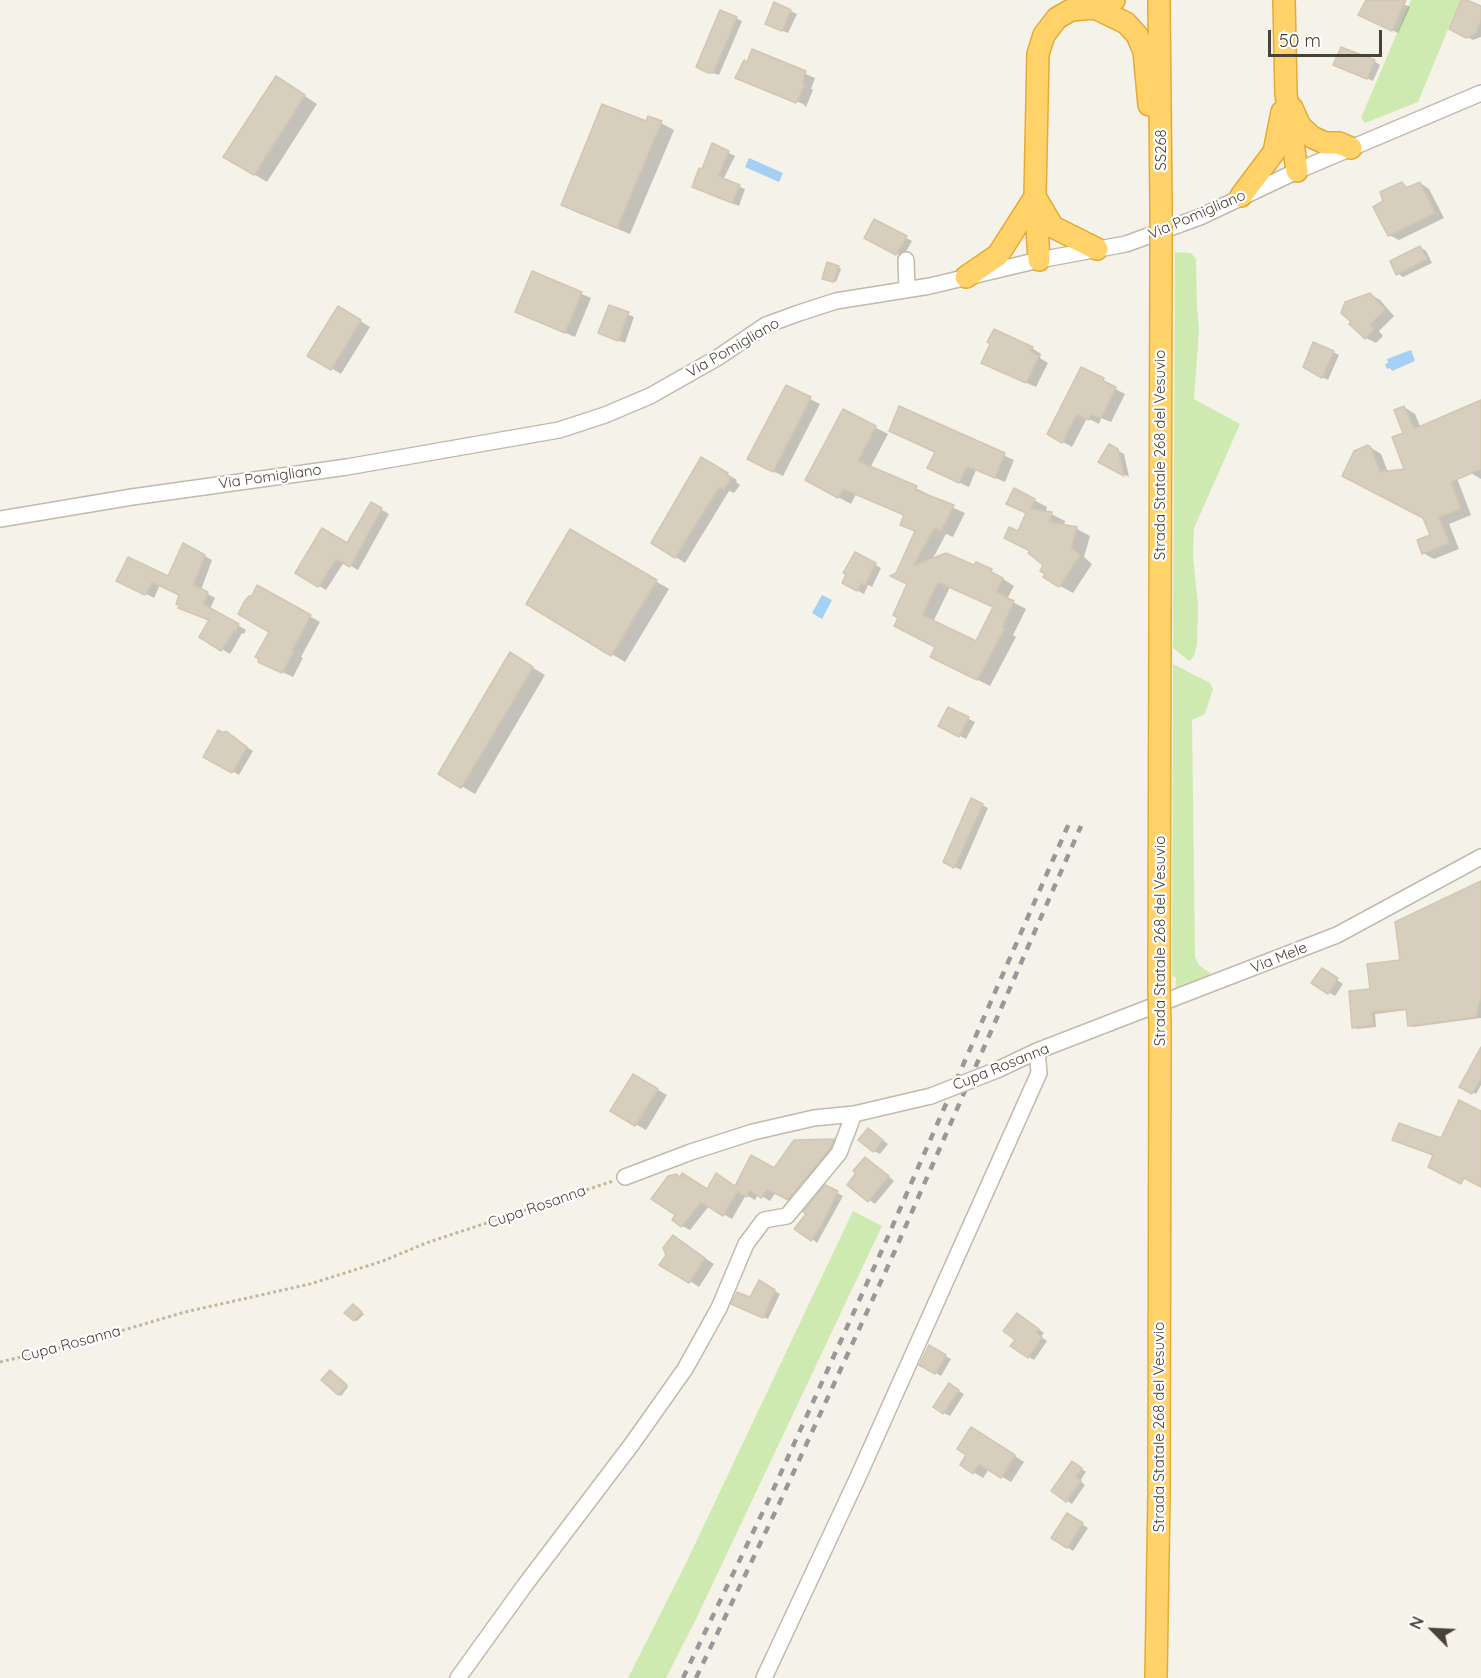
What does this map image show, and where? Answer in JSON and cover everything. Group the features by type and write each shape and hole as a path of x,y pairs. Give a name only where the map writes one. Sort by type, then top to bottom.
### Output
{"highway":[{"path":"1039,260 1035,197 1038,54 1044,35 1057,18 1071,10 1095,8 1114,0"},
{"name":"SS268","path":"1159,0 1161,205"},
{"path":"1161,96 1173,0"},
{"path":"1284,0 1286,94 1297,171"},
{"path":"1095,8 1126,23 1137,35 1144,51 1152,124 1160,167"},
{"path":"1286,94 1300,126 1312,137 1325,143 1340,143 1351,148"},
{"path":"1241,196 1274,152 1286,94"},
{"path":"1035,197 1053,227 1097,249"},
{"path":"966,277 998,255 1035,197"},
{"name":"Strada Statale 268 del Vesuvio","path":"1156,1678 1159,1494 1161,205"}],"street":[{"name":"Via Pomigliano","path":"0,519 132,496 347,467 559,430 606,415 650,396 717,358 766,325 837,300 907,289 1039,260 1126,244 1200,217 1297,171 1481,93"},
{"path":"906,260 907,289"},
{"name":"Via Mele","path":"1069,1040 1337,934 1481,857"},
{"name":"Cupa Rosanna","path":"625,1178 691,1152 753,1132 814,1118 854,1114 931,1096 997,1070 1037,1051 1069,1040"},
{"path":"764,1678 858,1477 1039,1073 1037,1051"},
{"path":"458,1678 686,1369 719,1308 746,1244 764,1220 787,1216 839,1153 854,1114"}],"path":[{"name":"Cupa Rosanna","path":"0,1362 76,1344 185,1312 310,1284 383,1261 426,1243 625,1178"}],"green space":[{"path":"1411,0 1460,0 1418,102 1365,123 1361,118"},
{"path":"1175,252 1191,253 1196,259 1199,330 1194,399 1240,424 1194,528 1193,556 1198,606 1197,645 1194,656 1189,661 1173,648"},
{"path":"1173,664 1210,683 1213,689 1205,714 1192,720 1195,957 1199,965 1210,973 1207,981 1175,995 1176,978 1172,975"},
{"path":"853,1211 882,1226 696,1619 666,1678 628,1678 687,1561"}],"water":[{"path":"749,158 783,173 779,182 745,167"},
{"path":"1411,350 1415,361 1392,371 1390,368 1387,369 1385,364 1388,363 1387,359"},
{"path":"822,595 832,600 822,619 812,613"}],"building":[{"path":"1366,0 1406,0 1392,31 1358,15"},
{"path":"1461,0 1481,6 1481,20 1475,34 1466,38 1449,29"},
{"path":"774,2 791,10 782,31 765,24"},
{"path":"720,10 737,17 713,73 708,73 696,67"},
{"path":"1341,47 1375,60 1367,79 1333,65"},
{"path":"752,49 806,71 802,83 805,84 796,103 735,78 744,60 747,62"},
{"path":"276,76 305,95 254,175 223,157"},
{"path":"602,104 646,121 648,116 662,121 617,228 561,205"},
{"path":"712,143 729,151 718,176 740,185 732,203 692,187"},
{"path":"1402,182 1406,188 1420,182 1435,213 1388,236 1373,207 1383,201 1380,192"},
{"path":"874,219 907,236 896,255 864,238"},
{"path":"1420,246 1427,259 1396,275 1390,261"},
{"path":"827,262 839,266 833,282 822,279"},
{"path":"532,271 582,292 565,333 515,312"},
{"path":"1370,293 1385,309 1370,325 1374,329 1365,339 1341,313 1345,302"},
{"path":"609,305 629,312 618,341 598,333"},
{"path":"338,306 361,320 331,370 307,356"},
{"path":"994,329 1033,347 1030,352 1039,356 1026,383 981,363 990,344 987,342"},
{"path":"1313,342 1334,351 1322,378 1303,367"},
{"path":"1081,367 1104,378 1103,381 1116,387 1101,418 1091,414 1089,420 1077,414 1062,443 1047,434"},
{"path":"786,385 811,397 773,472 747,459"},
{"path":"1481,400 1481,469 1451,482 1461,509 1439,517 1449,543 1422,554 1417,540 1430,535 1423,518 1342,476 1354,451 1368,445 1380,472 1404,469 1392,437 1403,433 1394,410 1404,406 1414,429"},
{"path":"899,406 1005,453 995,478 967,466 959,483 927,468 935,452 889,431"},
{"path":"843,409 876,426 858,461 917,486 915,490 954,505 941,531 934,528 913,566 946,553 974,565 976,562 992,569 991,572 1003,578 996,592 1014,601 1002,627 1005,628 977,680 930,657 935,647 894,626 898,618 893,615 907,584 890,576 896,573 915,531 900,525 904,515 843,489 838,498 805,480","holes":["938,582 993,607 976,641 922,615"]},
{"path":"1109,444 1118,449 1124,476 1098,462"},
{"path":"701,457 728,473 727,476 731,478 724,489 719,487 675,558 651,543"},
{"path":"1014,488 1035,499 1031,509 1052,512 1050,522 1077,527 1071,548 1080,555 1059,587 1043,577 1045,574 1040,571 1043,565 1028,553 1030,551 1004,538 1009,527 1018,531 1026,513 1006,504"},
{"path":"371,502 382,508 350,567 336,559 318,587 295,573 322,528 347,543"},
{"path":"570,529 657,580 611,656 526,604"},
{"path":"183,543 205,555 193,585 208,592 203,604 239,624 221,651 199,637 209,620 178,608 179,605 176,604 179,595 152,582 145,595 116,581 128,557 168,576"},
{"path":"855,552 876,563 865,585 861,583 857,591 842,583 846,574 843,573"},
{"path":"257,585 311,615 282,673 258,662 259,659 255,657 269,632 238,614"},
{"path":"510,652 533,667 461,788 438,774"},
{"path":"948,707 969,717 959,737 938,726"},
{"path":"218,730 224,733 226,731 247,747 232,773 203,757"},
{"path":"971,798 983,804 954,868 943,862"},
{"path":"1481,881 1481,996 1476,1017 1408,1026 1406,1009 1372,1012 1373,1025 1352,1028 1349,991 1370,989 1367,964 1400,960 1395,922"},
{"path":"1322,968 1338,978 1328,994 1311,983"},
{"path":"1481,1047 1481,1078 1472,1094 1459,1087"},
{"path":"633,1074 658,1089 635,1126 610,1111"},
{"path":"1459,1100 1481,1111 1481,1187 1464,1178 1461,1184 1428,1167 1433,1155 1392,1140 1399,1123 1441,1138"},
{"path":"868,1128 883,1140 873,1152 858,1140"},
{"path":"834,1139 830,1148 788,1200 767,1189 761,1198 749,1190 747,1197 737,1191 723,1216 701,1202 681,1227 672,1220 675,1215 651,1199 668,1176 676,1174 680,1177 682,1173 707,1189 716,1173 735,1186 751,1155 774,1168 794,1140"},
{"path":"865,1157 889,1176 868,1202 847,1185 856,1173 853,1171"},
{"path":"825,1185 838,1191 811,1241 794,1229 806,1214 803,1212"},
{"path":"673,1235 705,1258 689,1283 659,1265 666,1255 663,1248"},
{"path":"759,1280 775,1290 763,1318 731,1304 737,1292 750,1297"},
{"path":"353,1304 362,1312 354,1321 344,1313"},
{"path":"1017,1313 1039,1329 1036,1333 1042,1337 1028,1358 1010,1346 1015,1340 1003,1331"},
{"path":"929,1345 946,1355 935,1374 919,1365"},
{"path":"330,1370 347,1385 338,1395 321,1380"},
{"path":"949,1383 959,1390 943,1414 933,1407"},
{"path":"971,1427 1015,1455 1001,1478 979,1464 973,1474 960,1465 966,1455 957,1449"},
{"path":"1072,1461 1082,1468 1076,1477 1081,1481 1066,1502 1051,1491"},
{"path":"1067,1513 1083,1523 1067,1548 1051,1538"}],"railway":[{"path":"683,1678 769,1499 882,1250 1070,821"},
{"path":"696,1678 893,1255 1081,826"}]}
